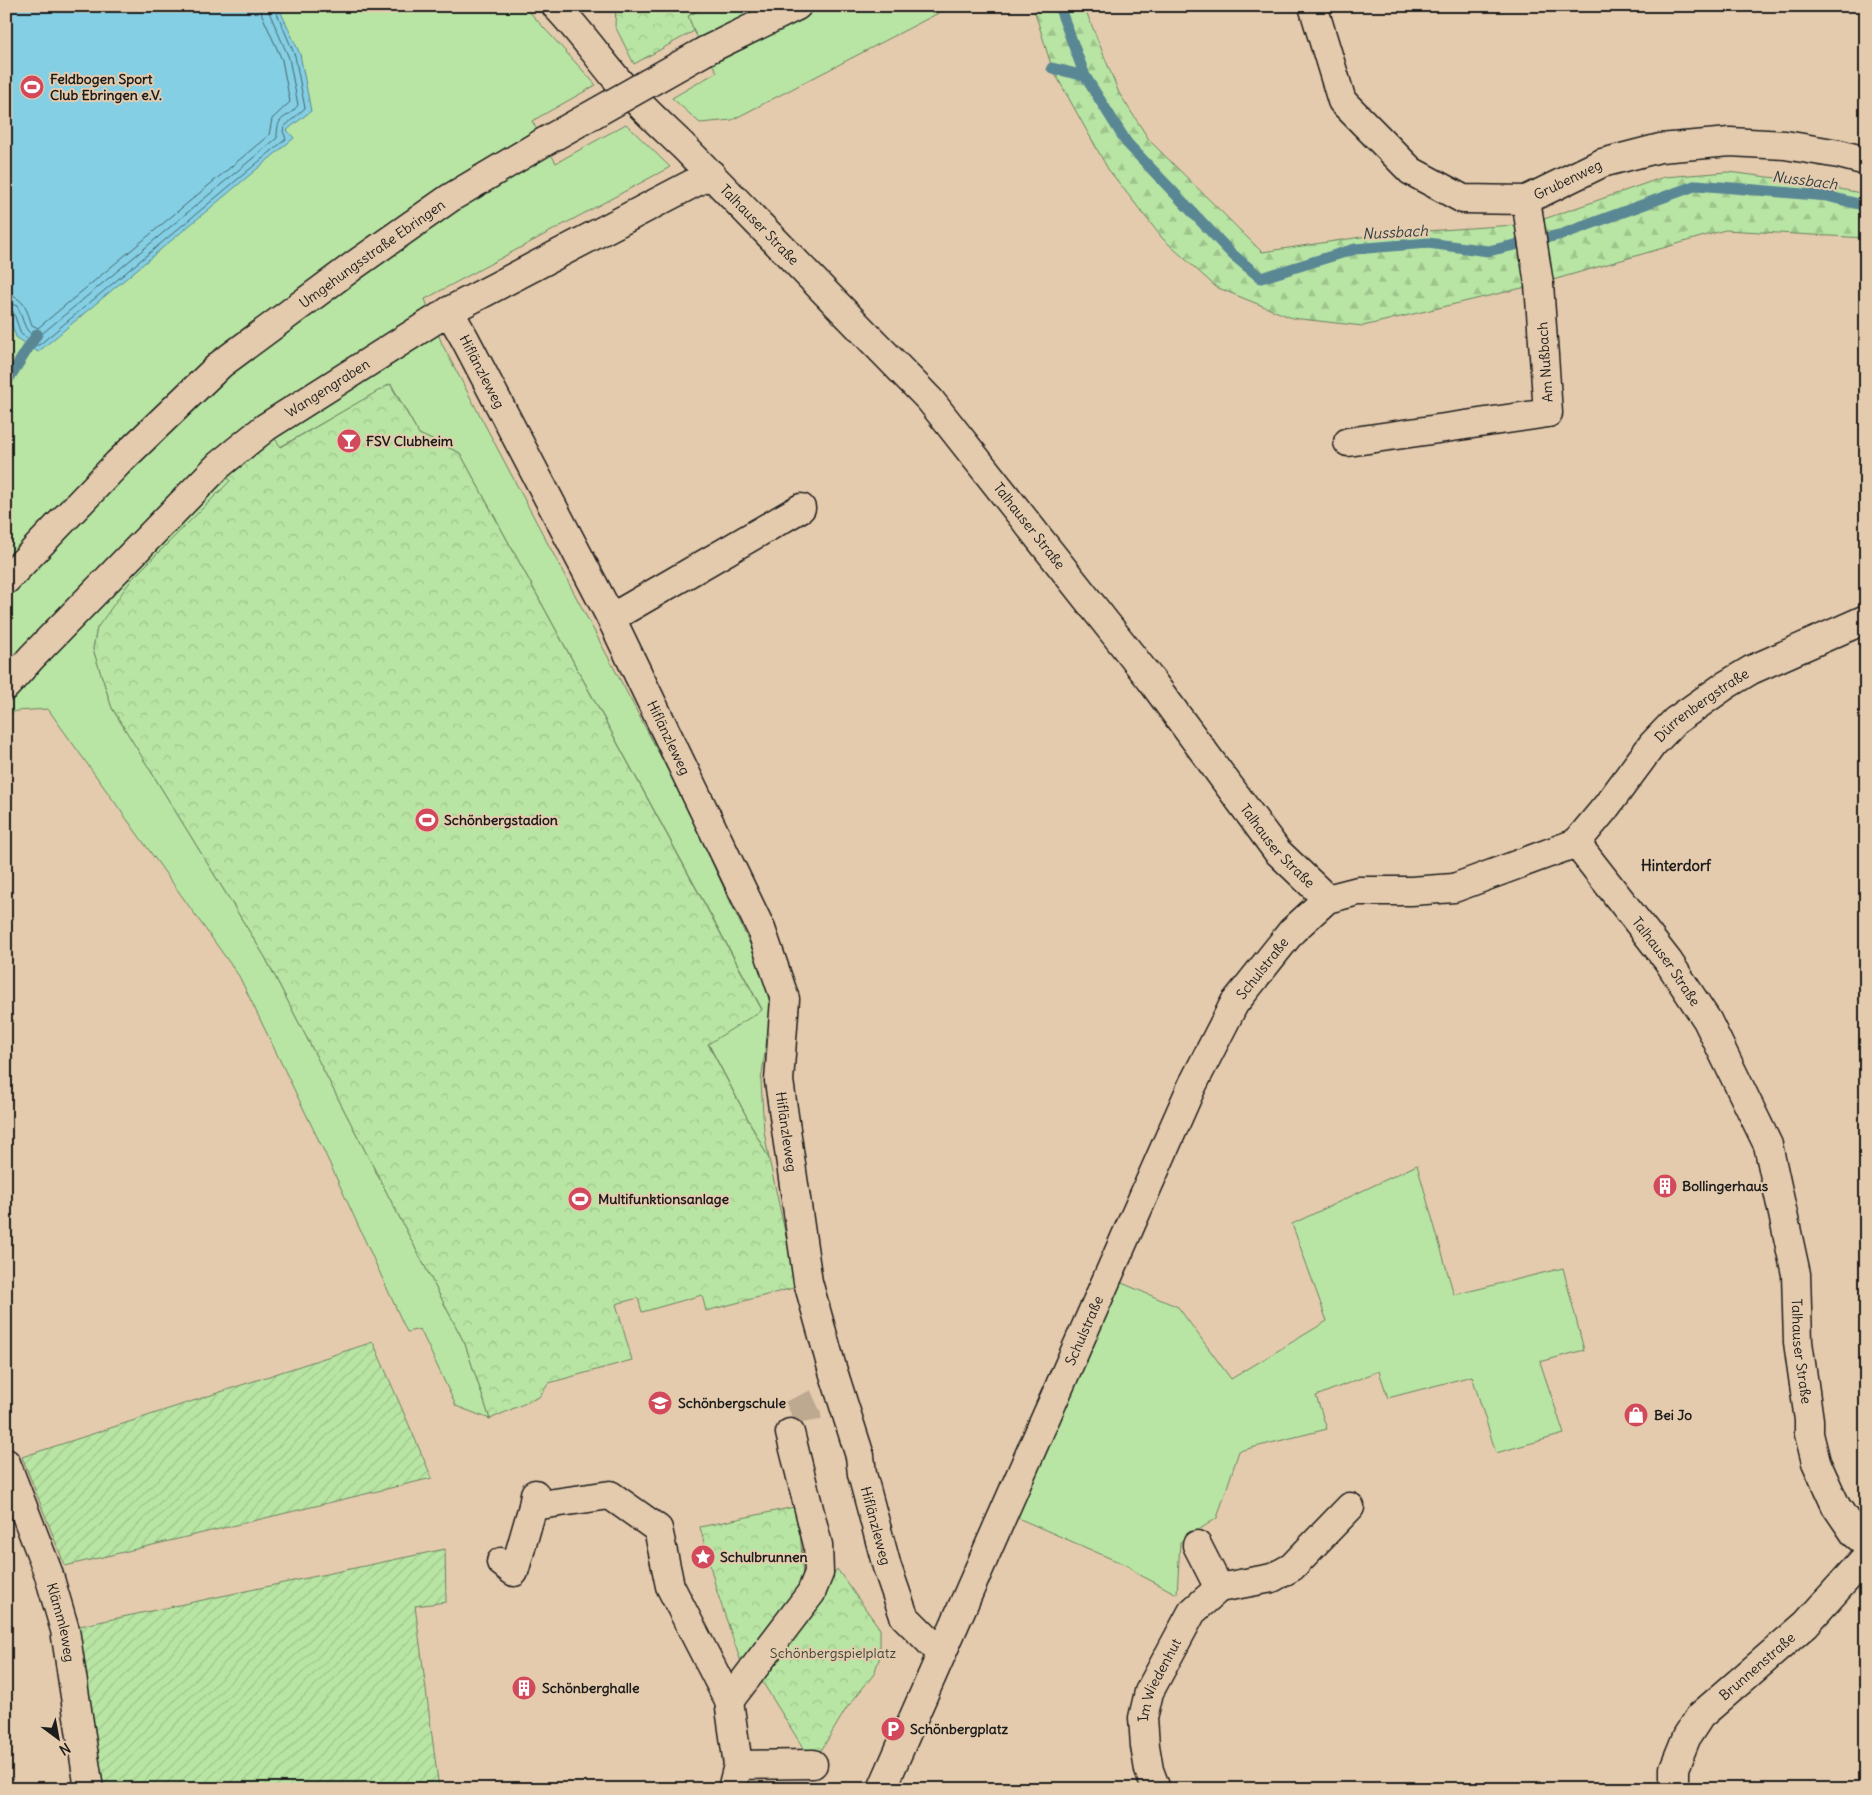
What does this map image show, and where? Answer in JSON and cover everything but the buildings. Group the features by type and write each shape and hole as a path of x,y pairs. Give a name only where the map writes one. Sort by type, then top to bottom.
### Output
{"street":[{"name":"Umgehungsstraße Ebringen","path":"6,580 118,463 221,364 356,264 450,198 544,142 705,51 797,6"},
{"name":"Grubenweg","path":"1313,6 1342,101 1411,171 1463,200 1528,212 1602,163 1660,148 1730,142 1757,143 1785,145 1839,154 1866,161"},
{"name":"Talhauser Straße","path":"566,10 645,110 686,148 930,400 1151,680 1277,851 1327,899 1358,890 1411,891 1454,888 1576,844 1668,960 1708,1020 1768,1145 1796,1274 1798,1342 1809,1420 1809,1434 1816,1462 1836,1506 1855,1534 1866,1543"},
{"name":"Wangengraben","path":"6,686 219,465 266,427 449,311 711,174"},
{"name":"Am Nußbach","path":"1348,442 1548,413 1539,284 1528,212"},
{"name":"Hiflänzleweg","path":"449,311 611,618 761,929 785,999 779,1081 808,1282 832,1368 860,1456 862,1474 887,1567 904,1616 941,1653"},
{"path":"611,618 801,508"},
{"name":"Dürrenbergstraße","path":"1576,844 1652,745 1675,721 1751,670 1866,619"},
{"name":"Schulstraße","path":"882,1789 1196,1078 1234,1004 1292,931 1327,899"},
{"path":"729,1701 811,1593 819,1573 818,1545 790,1433"},
{"name":"Klämmleweg","path":"6,1463 48,1572 65,1630 89,1789"},
{"path":"501,1562 514,1572 534,1500 610,1495 658,1529 670,1586 729,1701 735,1777 813,1764"},
{"path":"1197,1545 1219,1588 1272,1578 1292,1567 1350,1507"},
{"name":"Brunnenstraße","path":"1674,1789 1674,1768 1687,1736 1700,1716 1806,1624 1866,1557"},
{"name":"Im Wiedenhut","path":"1156,1789 1149,1770 1145,1746 1144,1718 1149,1692 1192,1612 1219,1588"}],"green space":[{"path":"6,6 524,6 596,85 532,121 556,163 626,124 670,167 425,299 442,344 678,789 768,983 770,1016 761,1081 764,1131 769,1159 708,1043 762,1009 460,453 419,434 391,384 280,447 267,427 219,465 231,481 193,519 97,628 93,649 112,708 265,957 465,1344 490,1419 456,1406 420,1329 407,1332 324,1151 239,976 48,709 16,711 6,716"},
{"path":"616,6 707,6 688,16 694,31 634,64 615,26"},
{"path":"707,6 952,6 732,120 700,123 672,98 717,72 694,31 688,16"},
{"path":"1033,6 1084,6 1119,93 1150,141 1262,252 1381,234 1530,224 1664,177 1728,172 1792,180 1866,194 1866,238 1725,230 1539,284 1363,326 1292,318 1216,287 1163,239 1108,169 1052,68"},
{"name":"Schönbergstadion","path":"390,384 419,434 460,453 762,1010 708,1044 769,1159 797,1287 706,1311 702,1295 642,1312 638,1298 616,1304 632,1360 549,1383 539,1397 490,1419 465,1344 265,957 112,708 93,649 97,628 132,579 230,481 219,465 266,427 281,447"},
{"path":"1417,1165 1454,1295 1563,1268 1584,1350 1540,1362 1564,1434 1496,1453 1472,1376 1388,1398 1379,1371 1316,1396 1327,1429 1239,1451 1217,1518 1180,1542 1177,1594 1140,1575 1128,1566 1004,1512 1108,1277 1178,1307 1231,1379 1327,1321 1292,1224"},
{"path":"373,1342 432,1478 65,1566 22,1457"},
{"name":"Schönbergspielplatz","path":"799,1506 803,1581 742,1665 717,1592 700,1527"},
{"path":"445,1549 446,1602 415,1606 439,1789 101,1789 75,1627"},
{"name":"Schönbergspielplatz","path":"837,1569 880,1629 880,1656 874,1674 846,1709 813,1764 760,1678"}],"water":[{"path":"6,6 278,6 300,54 311,111 287,130 294,138 38,352 16,337 6,307"}],"waterway":[{"name":"Nussbach","path":"1059,6 1085,76 1127,143 1232,254 1261,278 1355,249 1428,243 1488,251 1563,234 1697,185 1827,196 1866,206"},
{"path":"1052,68 1085,76"},
{"path":"6,383 37,334"}],"tunnel":[{"path":"798,1396 807,1416 809,1429"}],"place":[{"name":"Feldbogen Sport Club Ebringen e.V.","path":"32,87"},
{"name":"FSV Clubheim","path":"349,441"},
{"name":"Schönbergstadion","path":"427,820"},
{"name":"Bollingerhaus","path":"1665,1186"},
{"name":"Multifunktionsanlage","path":"580,1199"},
{"name":"Schönbergschule","path":"660,1403"},
{"name":"Bei Jo","path":"1636,1415"},
{"name":"Schulbrunnen","path":"703,1557"},
{"name":"Schönberghalle","path":"524,1688"},
{"name":"Schönbergplatz","path":"893,1729"}],"district":[{"name":"Hinterdorf","path":"1676,865"}]}
